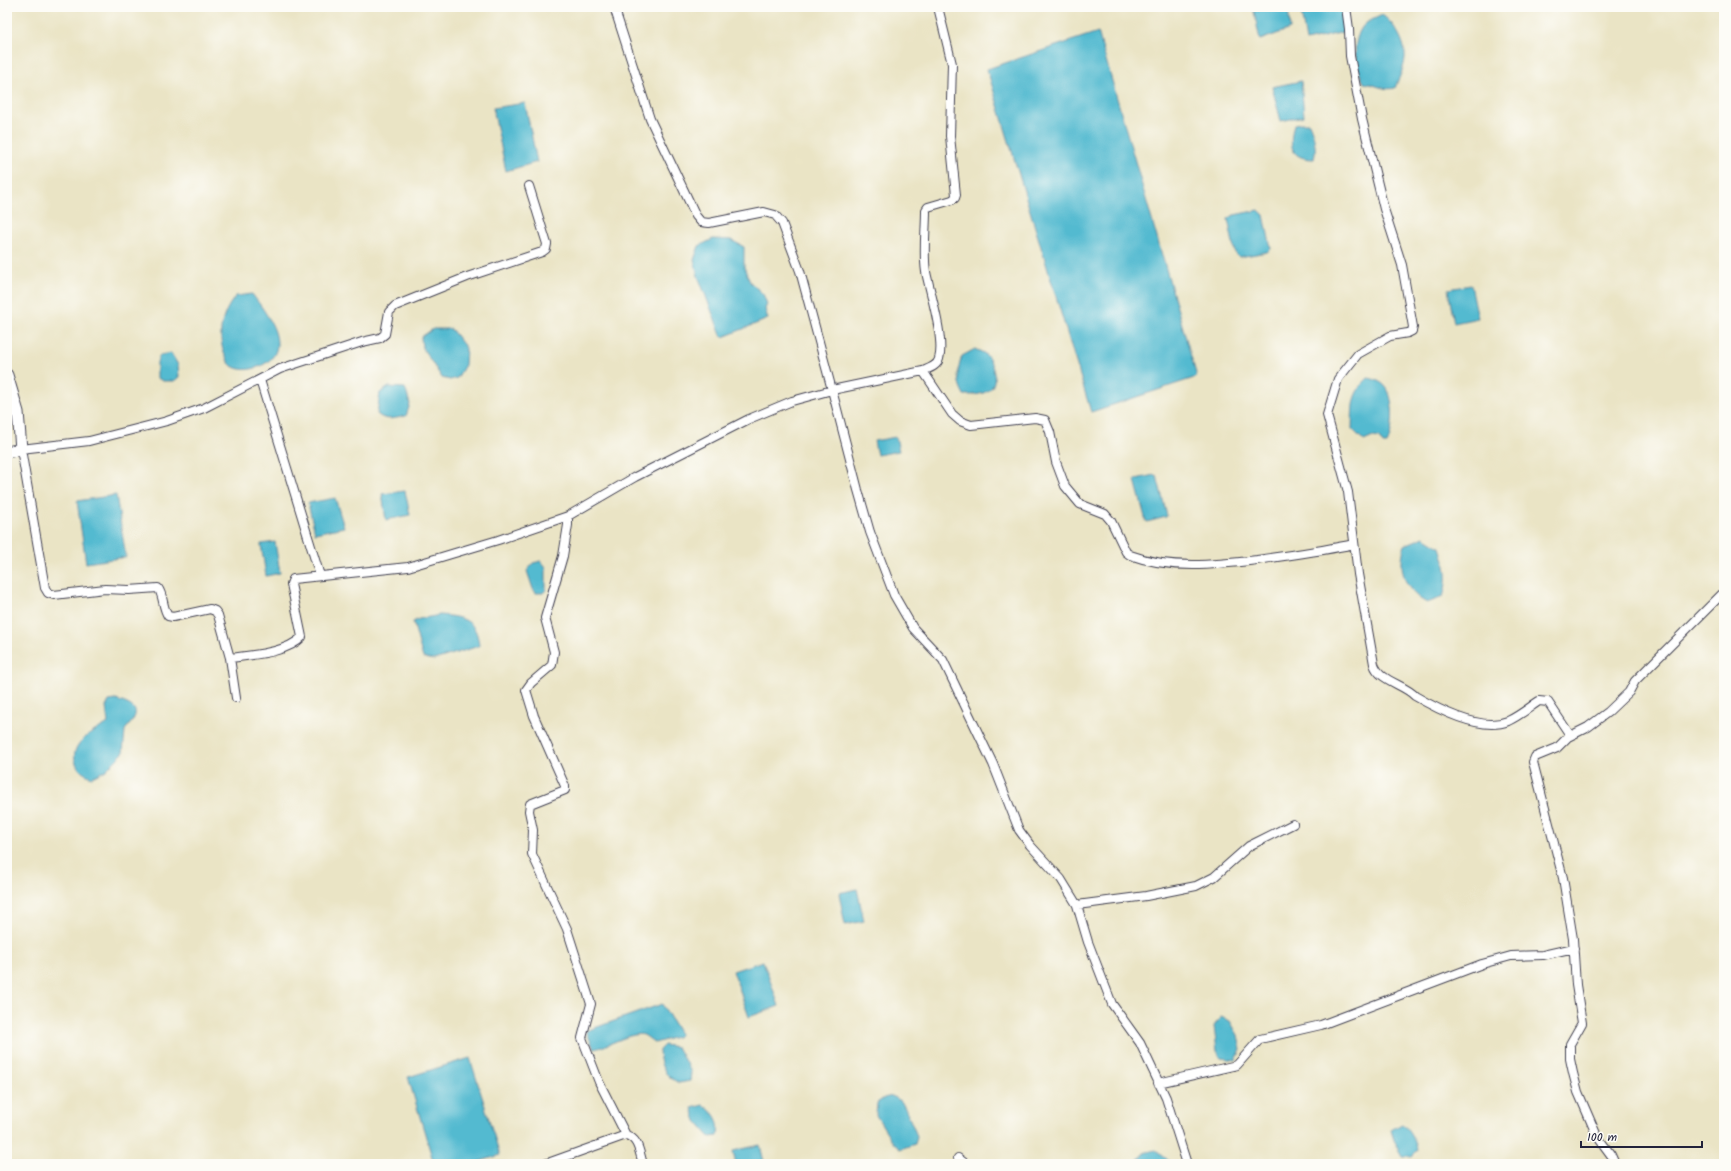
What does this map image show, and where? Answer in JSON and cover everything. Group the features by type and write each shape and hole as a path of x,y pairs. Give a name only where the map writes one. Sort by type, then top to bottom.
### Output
{"main road":[{"path":"7,375 18,412 21,449 7,452"}],"street":[{"path":"614,7 650,119 696,216 701,222 709,223 764,212 775,215 782,224 800,271 870,532 894,595 913,628 943,660 993,764 1019,830 1030,845 1061,879 1077,905 1088,942 1112,1004 1140,1044 1166,1098 1187,1164"},
{"path":"230,658 272,652 300,640 302,634 291,584 293,579 408,567 498,540 568,516 635,477 749,419 792,401 832,390 923,371 933,367 939,360 940,349 933,299 926,270 926,210 928,207 952,200 956,195 950,136 952,64 938,7"},
{"path":"1346,7 1349,29 1350,56 1358,98 1384,209 1402,265 1413,327 1412,331 1408,333 1390,336 1358,354 1338,379 1328,405 1326,415 1348,492 1354,544 1374,664 1379,673 1410,690 1422,700 1475,723 1495,724 1508,721 1539,701 1544,700 1548,702 1570,735"},
{"path":"236,698 230,658 218,615 215,611 210,609 173,617 168,616 165,611 161,592 158,588 129,590 105,588 54,595 48,593 45,588 21,449 89,441 167,421 204,408 280,369 362,342 380,338 385,334 389,312 395,306 409,299 467,277 542,252 546,249 547,244 529,186"},
{"path":"923,371 952,414 960,421 971,425 1035,418 1045,420 1050,432 1056,462 1065,486 1080,504 1105,514 1111,521 1126,552 1130,555 1163,562 1190,565 1217,564 1308,553 1354,544"},
{"path":"260,380 320,576"},
{"path":"568,516 563,556 545,618 554,652 552,665 531,683 526,690 534,716 565,786 565,790 530,804 529,812 533,830 532,854 567,929 591,1004 582,1038 602,1088 626,1135"},
{"path":"1615,1164 1611,1155 1597,1136 1585,1111 1578,1092 1570,1059 1570,1044 1582,1023 1576,985 1574,948 1563,878 1533,762 1535,757 1557,748 1570,735 1588,727 1608,712 1629,692 1635,681 1724,592"},
{"path":"1077,905 1146,896 1196,886 1214,877 1249,846 1293,824"},
{"path":"1158,1083 1237,1065 1260,1039 1321,1025 1380,1004 1482,964 1511,956 1543,955 1574,948"},
{"path":"545,1164 626,1135 634,1138 643,1164"},
{"path":"958,1158 966,1164"}],"water":[{"path":"631,7 657,7 650,13 639,12"},
{"path":"1253,7 1288,7 1290,29 1260,40"},
{"path":"1300,7 1341,7 1348,31 1306,41"},
{"path":"1382,15 1395,28 1404,46 1405,52 1401,73 1395,88 1391,89 1364,83 1358,69 1356,54 1357,39 1363,26 1369,21"},
{"path":"1098,32 1197,377 1091,412 987,69"},
{"path":"1301,81 1304,116 1281,121 1272,87"},
{"path":"525,103 537,162 506,171 493,108"},
{"path":"1309,123 1314,136 1314,159 1300,156 1295,153 1293,149 1292,138 1294,124"},
{"path":"1259,210 1264,215 1271,249 1267,252 1239,257 1235,253 1228,219 1234,215"},
{"path":"713,239 731,240 744,247 744,267 750,282 763,294 767,304 765,309 768,319 723,337 698,276 694,260 699,246"},
{"path":"1471,285 1478,318 1454,323 1448,289"},
{"path":"252,294 271,322 277,343 275,352 269,360 258,367 248,369 235,368 229,363 224,353 221,338 222,323 227,309 236,296"},
{"path":"433,329 451,329 466,348 465,365 457,378 450,380 442,378 422,347 421,337"},
{"path":"975,349 984,353 989,359 993,368 994,383 989,390 983,393 964,395 958,376 959,367 962,356"},
{"path":"171,353 178,365 179,377 174,381 163,381 157,378 157,362 160,355"},
{"path":"1368,378 1377,380 1383,384 1391,398 1392,423 1387,444 1383,444 1379,438 1373,437 1364,441 1352,429 1355,396 1362,384"},
{"path":"389,387 405,388 410,404 406,416 387,419 377,414 380,393"},
{"path":"896,437 899,451 877,455 874,441"},
{"path":"1154,475 1157,476 1167,516 1147,522 1135,480"},
{"path":"405,491 410,515 386,520 382,494"},
{"path":"116,495 126,557 86,563 77,501"},
{"path":"335,498 344,527 315,533 308,503"},
{"path":"1424,537 1440,547 1445,566 1446,578 1443,597 1427,603 1413,593 1408,586 1403,571 1402,562 1405,545"},
{"path":"275,542 280,573 266,576 261,544"},
{"path":"541,561 546,567 546,590 543,593 536,593 533,589 527,571 533,563"},
{"path":"440,615 455,617 467,621 475,630 478,637 479,646 434,660 423,658 413,622 419,619"},
{"path":"116,700 130,705 135,711 135,715 125,730 123,753 106,770 92,777 82,772 77,766 75,756 76,749 84,738 108,723 106,707 109,701"},
{"path":"857,889 864,921 845,925 839,893"},
{"path":"763,961 779,1006 749,1017 733,971"},
{"path":"662,1004 680,1034 679,1036 655,1043 644,1035 639,1034 626,1037 594,1049 586,1031"},
{"path":"1221,1017 1230,1021 1238,1035 1241,1050 1236,1060 1221,1058 1217,1051 1214,1026"},
{"path":"664,1045 677,1047 691,1072 690,1081 679,1083 666,1074 660,1061 659,1050"},
{"path":"470,1058 500,1155 472,1164 434,1164 408,1077"},
{"path":"892,1096 901,1101 917,1136 915,1144 900,1149 894,1144 876,1115 877,1103 884,1098"},
{"path":"703,1105 714,1115 718,1122 718,1136 710,1137 696,1121 692,1108"},
{"path":"1402,1124 1408,1129 1418,1150 1412,1156 1403,1156 1394,1140 1391,1130"},
{"path":"760,1145 764,1162 756,1164 736,1164 733,1151"},
{"path":"1156,1150 1168,1160 1169,1164 1138,1164 1138,1160 1143,1153"}]}
